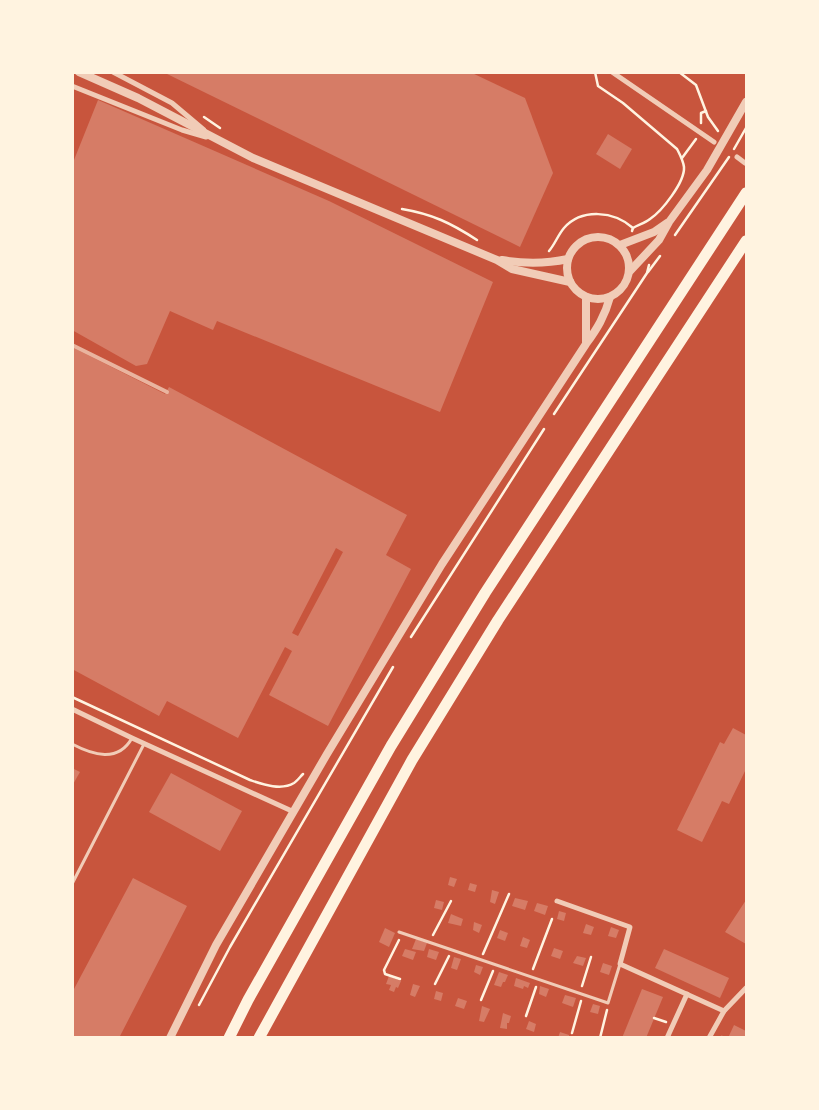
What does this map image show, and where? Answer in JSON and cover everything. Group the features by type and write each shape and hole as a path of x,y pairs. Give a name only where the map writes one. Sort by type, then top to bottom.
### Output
{"highway":[{"path":"228,1038 401,730 506,561 746,193"},
{"path":"259,1038 422,743 498,620 746,241"}],"street":[{"path":"79,72 146,102 253,158 498,260 512,269 570,282"},
{"path":"113,72 172,103 214,138"},
{"path":"612,72 714,142"},
{"path":"72,86 182,130 214,138"},
{"path":"630,271 659,240 669,222 708,170 746,102"},
{"path":"737,157 745,163"},
{"path":"620,245 654,232 669,222"},
{"path":"590,238 606,238 620,245 626,252 630,271 624,287 610,297 594,299 580,293 570,282 568,275 568,259 576,246 590,238"},
{"path":"498,260 528,264 568,259"},
{"path":"586,297 586,344"},
{"path":"170,1038 216,944 314,776 442,564 599,326 607,311 610,297"},
{"path":"72,709 294,812"},
{"path":"557,901 630,927 620,964 724,1011"},
{"path":"709,1038 724,1011 746,988"},
{"path":"667,1038 687,994"}],"lane":[{"path":"72,744 89,752 106,754 118,752 126,748 132,738"},
{"path":"72,884 144,744"},
{"path":"402,932 608,1003 620,964"}],"path":[{"path":"596,72 598,86 623,103 676,149 682,158 683,173 662,208 650,220 632,228"},
{"path":"679,72 696,85 711,123 720,133"},
{"path":"682,158 701,133 701,113 706,111"},
{"path":"203,116 228,134"},
{"path":"398,208 421,212 456,226 478,241"},
{"path":"548,253 565,227 582,216 594,214 617,217 632,228 636,240"},
{"path":"550,420 647,273 649,267 645,256"},
{"path":"409,641 544,428"},
{"path":"195,1013 230,947 394,666"},
{"path":"72,697 250,780 272,786 294,783 305,773 314,776"},
{"path":"481,960 509,894"},
{"path":"429,942 451,901"},
{"path":"530,976 552,919"},
{"path":"400,979 385,974 384,970 402,932"},
{"path":"435,984 452,950"},
{"path":"572,1033 591,957"},
{"path":"481,1000 496,965"},
{"path":"526,1016 539,980"},
{"path":"600,1038 608,1003"},
{"path":"654,1018 667,1023"}],"building":[{"path":"163,72 470,72 525,98 553,173 520,247"},
{"path":"98,100 329,201 493,282 440,412 217,321 213,330 170,311 147,364 136,366 72,330 72,165"},
{"path":"608,134 632,149 620,169 596,154"},
{"path":"72,347 165,394 169,387 407,515 386,555 411,569 328,726 269,695 292,651 285,647 238,738 167,701 159,716 72,669","holes":["336,548 343,552 298,636 292,633"]},
{"path":"733,728 746,735 746,769 729,804 722,801 702,842 677,830 720,742 724,744"},
{"path":"72,768 80,772 72,786"},
{"path":"171,773 242,811 220,851 149,812"},
{"path":"450,877 457,879 454,887 448,885"},
{"path":"133,878 187,906 119,1038 72,1038 72,988 74,989"},
{"path":"470,883 477,885 475,892 468,890"},
{"path":"492,890 499,892 495,904 490,902"},
{"path":"515,898 528,901 525,910 512,906"},
{"path":"436,900 444,902 442,910 434,908"},
{"path":"746,900 746,944 725,932"},
{"path":"537,903 548,906 545,915 534,911"},
{"path":"559,911 566,913 564,921 557,919"},
{"path":"451,914 463,919 461,926 448,923"},
{"path":"474,922 482,925 479,933 473,930"},
{"path":"586,924 594,927 591,935 583,933"},
{"path":"611,927 619,930 616,938 608,936"},
{"path":"385,928 395,933 389,947 379,942"},
{"path":"500,930 508,933 505,941 497,938"},
{"path":"523,937 530,940 527,948 520,946"},
{"path":"416,939 427,943 424,951 412,949"},
{"path":"554,948 563,951 560,959 551,956"},
{"path":"405,949 416,952 413,960 402,956"},
{"path":"429,949 439,952 436,960 427,957"},
{"path":"664,949 729,978 720,998 655,968"},
{"path":"577,956 586,958 583,966 573,963"},
{"path":"454,957 461,959 457,970 451,968"},
{"path":"603,963 612,966 609,975 600,972"},
{"path":"476,965 483,967 480,975 474,972"},
{"path":"499,972 508,975 501,987 494,985"},
{"path":"389,976 401,981 394,992 389,990 391,985 386,984"},
{"path":"516,978 530,983 528,988 524,986 523,989 514,986"},
{"path":"413,984 420,986 415,997 410,995"},
{"path":"540,986 549,989 546,997 539,994"},
{"path":"642,989 663,997 646,1038 622,1038"},
{"path":"436,991 443,993 441,1001 434,999"},
{"path":"565,995 576,998 573,1007 562,1003"},
{"path":"458,998 467,1001 464,1009 455,1006"},
{"path":"593,1004 600,1006 598,1014 590,1012"},
{"path":"482,1006 490,1009 484,1022 479,1021"},
{"path":"503,1013 511,1016 509,1023 507,1023 507,1029 500,1028"},
{"path":"529,1021 536,1024 534,1032 526,1029"},
{"path":"734,1025 746,1031 746,1038 728,1038"},
{"path":"560,1032 569,1035 569,1038 558,1038"}],"railway":[{"path":"72,345 167,392"}]}
